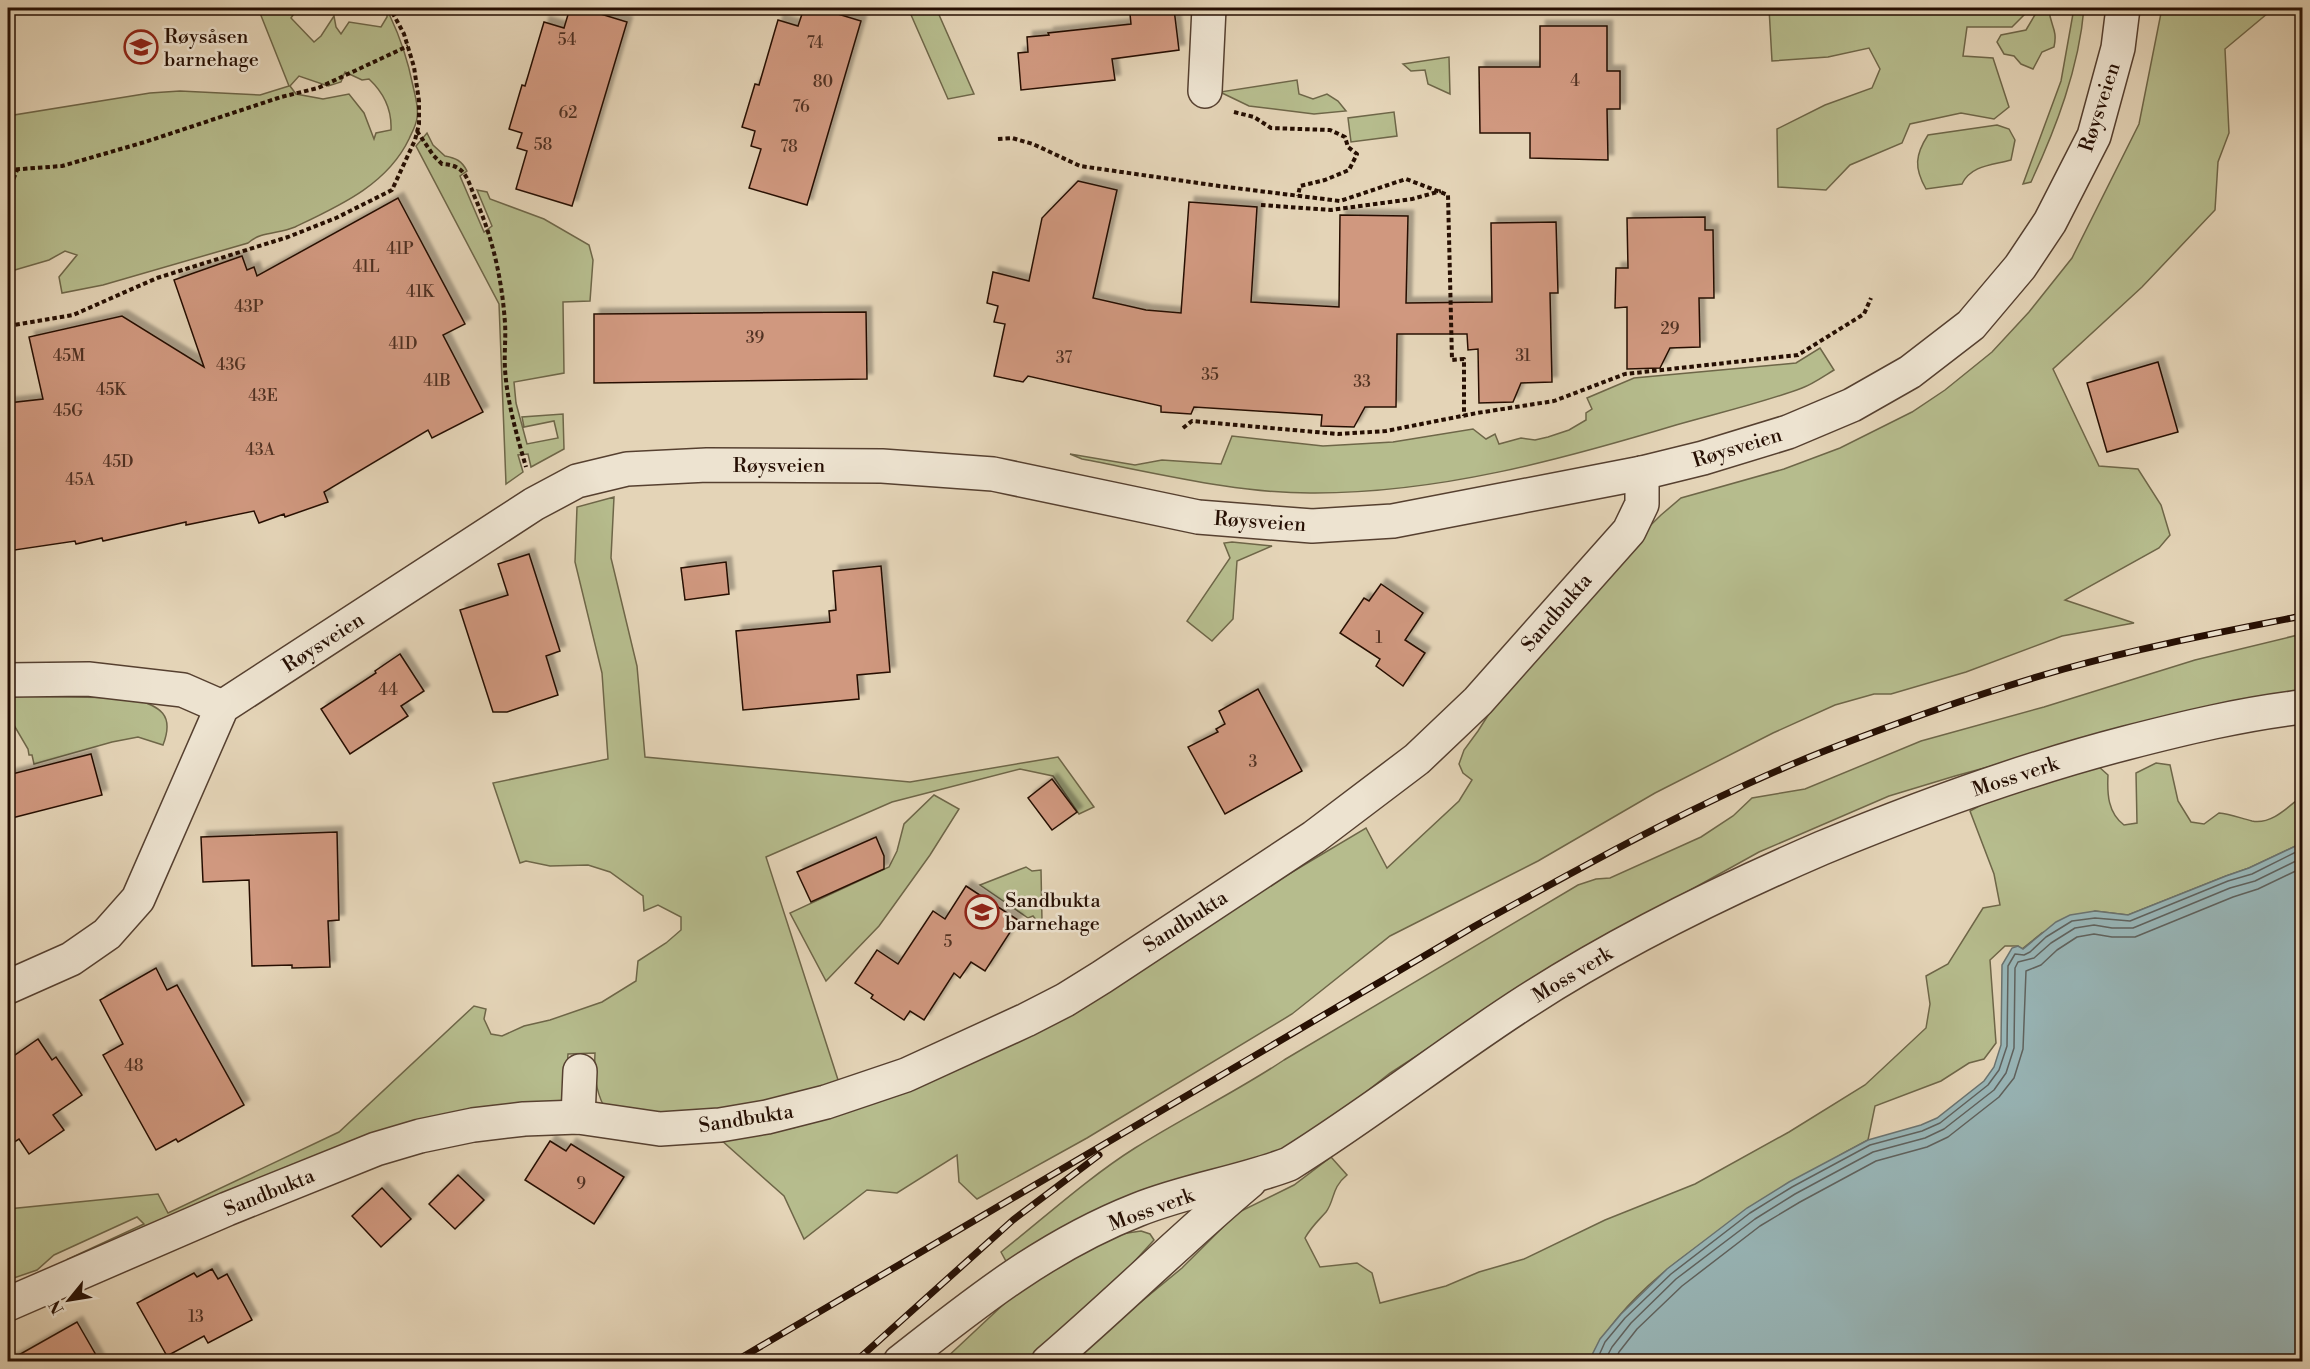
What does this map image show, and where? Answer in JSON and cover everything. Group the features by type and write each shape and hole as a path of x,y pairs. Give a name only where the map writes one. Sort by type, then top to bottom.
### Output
{"street":[{"path":"1205,91 1209,8"},
{"name":"Røysveien","path":"222,707 534,504 577,481 627,469 707,465 882,466 993,474 1198,517 1311,526 1393,521 1642,473 1703,458 1777,435 1833,414 1910,372 1971,324 2020,267 2050,222 2094,136 2112,76 2124,8"},
{"name":"Sandbukta","path":"8,1304 216,1214 376,1149 420,1136 473,1125 524,1119 578,1117 660,1129 720,1125 767,1117 826,1102 906,1075 1065,1000 1314,837 1417,759 1478,701 1629,531 1642,504 1642,473"},
{"path":"8,680 88,679 183,690 222,707 138,899 107,934 71,959 8,987"},
{"name":"Moss verk","path":"900,1362 969,1307 1027,1267 1075,1238 1164,1200 1256,1176 1289,1164 1536,995 1621,945 1752,878 1884,822 2014,775 2199,724 2302,707"},
{"path":"578,1117 580,1071"},
{"path":"1048,1362 1094,1323 1200,1223 1256,1176"}],"path":[{"path":"8,326 73,315 157,278 288,237 336,218 392,190 417,131 419,102 414,67 408,46 390,8"},
{"path":"8,170 62,166 99,157 281,97 318,88 408,46"},
{"path":"1254,117 1271,128 1330,130 1345,138 1348,147 1357,154 1349,170 1325,180 1300,186 1298,196"},
{"path":"417,131 442,164 455,164 464,173 488,227 500,276 505,325 505,370 522,453"},
{"path":"998,139 1012,138 1033,144 1080,166 1104,171 1130,172 1340,201 1406,179 1442,191 1448,195 1452,360 1464,359 1464,416"},
{"path":"8,193 17,170"},
{"path":"1261,205 1331,210 1412,199 1442,191"},
{"path":"1183,428 1192,421 1338,434 1386,431 1554,401 1625,374 1798,355 1864,314 1871,298"}],"green space":[{"path":"258,8 298,8 291,18 314,42 321,36 334,16 336,27 341,34 349,22 381,27 387,17 387,11 398,33 409,68 417,106 416,124 400,155 375,182 345,202 295,227 103,285 62,293 59,277 77,255 65,251 49,260 8,272 8,116 150,93 180,91 260,95 289,86","holes":["345,72 362,80 369,79 379,90 390,115 391,130 376,133 374,139 364,113 349,94 323,99 296,94 290,86 299,76 328,86 341,82"]},
{"path":"908,8 936,8 974,94 948,99"},
{"path":"1769,8 2031,8 2012,27 1967,27 1963,56 1993,58 2009,107 1994,119 1961,113 1910,124 1902,143 1850,165 1826,190 1778,187 1777,129 1825,105 1872,88 1880,69 1869,48 1828,57 1772,61"},
{"path":"2039,8 2049,9 2055,41 2054,47 2042,52 2033,69 2021,64 2014,56 2004,54 1997,42 2001,35 2026,30"},
{"path":"2074,8 2084,8 2072,75 2031,182 2023,184 2061,81"},
{"path":"2162,8 2274,8 2225,49 2229,133 2218,162 2215,210 2142,287 2053,369 2099,466 2138,469 2161,505 2170,535 2159,548 2065,600 2134,623 2062,636 1966,672 1891,694 1874,694 1835,705 1773,733 1655,793 1538,861 1390,936 1292,1014 1087,1138 977,1199 959,1182 957,1155 897,1193 867,1190 804,1239 784,1196 720,1139 793,1128 846,1111 1272,884 1366,828 1387,868 1459,801 1472,780 1463,773 1459,764 1464,750 1505,689 1615,560 1661,515 1681,498 1784,469 1840,448 1912,412 1945,390 1992,352 2029,312 2072,258 2139,124"},
{"path":"1449,57 1450,94 1428,84 1425,70 1411,71 1403,64"},
{"path":"1297,80 1299,94 1313,99 1327,94 1338,101 1346,111 1314,114 1249,106 1220,92"},
{"path":"1394,112 1397,136 1351,142 1348,118"},
{"path":"1997,125 2009,129 2015,140 2011,160 1977,169 1962,184 1926,189 1919,175 1918,155 1928,135"},
{"path":"427,133 433,145 445,156 458,160 467,171 460,176 484,232 492,226 477,190 487,192 490,199 544,219 589,245 593,260 590,301 563,302 564,373 514,382 516,403 527,444 558,438 554,421 524,427 522,417 563,414 564,449 531,467 528,454 518,455 523,472 506,484 499,304 416,146"},
{"path":"1820,348 1834,370 1810,384 1787,393 1543,462 1453,481 1361,492 1315,493 1257,490 1168,476 1082,459 1070,454 1135,465 1162,460 1221,464 1232,436 1323,446 1393,442 1473,429 1486,439 1495,434 1499,444 1521,438 1535,440 1569,430 1586,420 1586,413 1592,409 1587,398 1634,378 1796,363"},
{"path":"614,497 611,558 637,666 645,757 910,782 1058,757 1094,807 1079,814 1053,776 1020,769 892,802 766,857 840,1086 700,1117 604,1107 596,1081 595,1053 568,1054 565,1098 558,1103 73,1262 68,1259 144,1224 137,1217 54,1255 37,1270 8,1280 8,1209 158,1194 168,1213 339,1132 474,1006 486,1009 484,1019 491,1034 502,1036 524,1026 550,1020 602,1002 636,981 638,961 681,930 681,917 658,905 644,911 643,896 610,872 588,865 550,866 526,861 520,863 493,783 608,759 602,673 575,562 577,507"},
{"path":"1224,543 1272,546 1237,561 1233,619 1212,641 1187,621 1230,558"},
{"path":"2302,634 2302,691 2218,704 1955,776 1889,796 1759,852 1676,898 1458,1029 1390,1073 1304,1141 1007,1263 1001,1252 1118,1159 1154,1137 1578,885 1596,879 1610,878 1701,837 1733,816 1752,798 1805,789 1921,741 2044,707 2195,660"},
{"path":"8,696 133,698 163,713 167,726 163,745 138,737 34,764 32,755 29,755 28,749 8,715"},
{"path":"2156,763 2170,765 2178,801 2191,822 2204,824 2219,813 2259,822 2279,814 2302,796 2302,843 2249,868 2128,915 2095,911 2042,933 2022,949 2018,946 2005,946 1990,960 1996,1043 1984,1059 1969,1063 1941,1081 1875,1106 1868,1140 1794,1183 1681,1258 1620,1315 1603,1337 1589,1361 1068,1362 1182,1268 1237,1213 1294,1185 1331,1157 1347,1175 1338,1185 1326,1212 1305,1238 1320,1267 1357,1263 1372,1273 1380,1303 1446,1286 1479,1272 1524,1259 1605,1220 1695,1184 1789,1132 1865,1085 1926,1028 1930,1004 1926,976 1948,964 1983,908 2000,905 1994,874 1970,811 1992,799 2098,766 2108,775 2108,796 2115,815 2124,825 2137,823 2136,773"},
{"path":"934,795 959,809 930,855 879,926 826,981 790,913 889,867 897,851 904,824"},
{"path":"1026,867 1032,871 1041,870 1042,921 1037,921 1033,916 1028,918 980,885"},
{"path":"1141,1231 1150,1234 1154,1240 1121,1276 1025,1361 942,1362 1021,1288 1114,1235"}],"water":[{"path":"2302,843 2302,1361 1589,1361 1600,1339 1621,1314 1667,1269 1747,1208 1789,1182 1868,1140 1921,1125 1937,1118 1984,1081 1994,1067 2001,1045 2002,965 2012,948 2018,946 2023,949 2056,922 2070,915 2095,911 2128,915 2249,868"}],"building":[{"path":"570,8 581,8 627,22 572,206 516,189 527,151 517,148 522,133 509,129 522,85 525,86 544,22 564,28"},
{"path":"804,8 818,8 861,21 807,205 749,188 761,149 751,146 755,131 742,127 755,84 759,85 778,20 798,26"},
{"path":"1174,9 1179,50 1112,59 1115,80 1021,90 1018,53 1028,52 1027,37 1131,24 1130,14"},
{"path":"1540,26 1607,26 1607,71 1620,71 1620,109 1607,109 1608,160 1530,158 1530,133 1480,133 1479,67 1540,67"},
{"path":"1078,181 1117,190 1093,298 1146,310 1181,313 1189,202 1257,207 1251,302 1339,307 1340,215 1408,216 1406,303 1492,302 1491,223 1556,222 1558,293 1550,293 1552,382 1521,383 1513,402 1479,403 1478,349 1468,350 1467,334 1397,334 1396,407 1365,407 1354,427 1321,426 1322,415 1194,407 1191,414 1161,412 1161,406 1028,376 1023,382 994,376 1005,324 994,322 998,306 987,303 993,272 1029,281 1042,218"},
{"path":"398,198 465,324 443,335 483,412 432,438 428,430 324,492 328,502 285,517 284,514 259,523 254,511 186,525 186,522 103,541 102,538 76,544 75,541 8,551 8,403 43,399 29,337 122,316 204,367 174,280 242,256 247,270 254,267 257,276"},
{"path":"1705,217 1705,230 1713,230 1714,298 1699,298 1700,347 1670,348 1660,368 1627,369 1627,307 1615,308 1616,268 1628,268 1627,218"},
{"path":"866,312 867,379 594,383 594,314"},
{"path":"2158,362 2178,432 2107,452 2087,383"},
{"path":"529,554 560,651 546,656 558,695 507,712 493,712 460,610 508,595 498,564"},
{"path":"726,562 729,594 685,600 681,568"},
{"path":"881,566 890,672 857,675 859,699 743,710 736,631 830,622 829,611 836,610 833,571"},
{"path":"1381,584 1423,613 1405,640 1425,653 1403,686 1376,666 1380,659 1340,633 1364,598 1369,601"},
{"path":"400,654 424,691 401,706 408,716 350,754 321,709 376,673 375,671"},
{"path":"1258,689 1302,771 1225,814 1188,747 1218,732 1216,729 1225,724 1219,711"},
{"path":"91,754 102,795 8,819 8,775"},
{"path":"1052,779 1077,812 1052,830 1028,798"},
{"path":"337,832 339,920 328,921 330,967 252,966 249,880 203,882 201,837"},
{"path":"876,837 884,856 884,869 811,902 797,872"},
{"path":"966,886 1018,920 985,971 971,962 960,978 954,973 924,1020 910,1011 904,1020 871,998 873,995 855,983 877,950 898,964 933,911 945,919"},
{"path":"156,968 167,990 177,985 244,1105 178,1142 176,1139 156,1150 103,1055 123,1044 100,1000"},
{"path":"38,1039 52,1060 56,1057 82,1095 53,1115 64,1130 29,1154 19,1139 8,1146 8,1060"},
{"path":"550,1141 566,1151 571,1144 624,1177 594,1224 525,1180"},
{"path":"458,1175 484,1200 455,1229 429,1204"},
{"path":"382,1188 411,1219 381,1247 352,1216"},
{"path":"212,1269 218,1279 227,1274 252,1320 208,1343 204,1336 167,1356 137,1303 194,1273 197,1277"},
{"path":"77,1322 100,1362 8,1362 8,1361"}],"railway":[{"path":"734,1362 1475,926 1692,810 1827,750 1974,697 2093,661 2302,616"},
{"path":"855,1362 1013,1220 1099,1155"}],"place":[{"name":"Røysåsen barnehage","path":"141,47"},
{"name":"Sandbukta barnehage","path":"982,912"}]}
